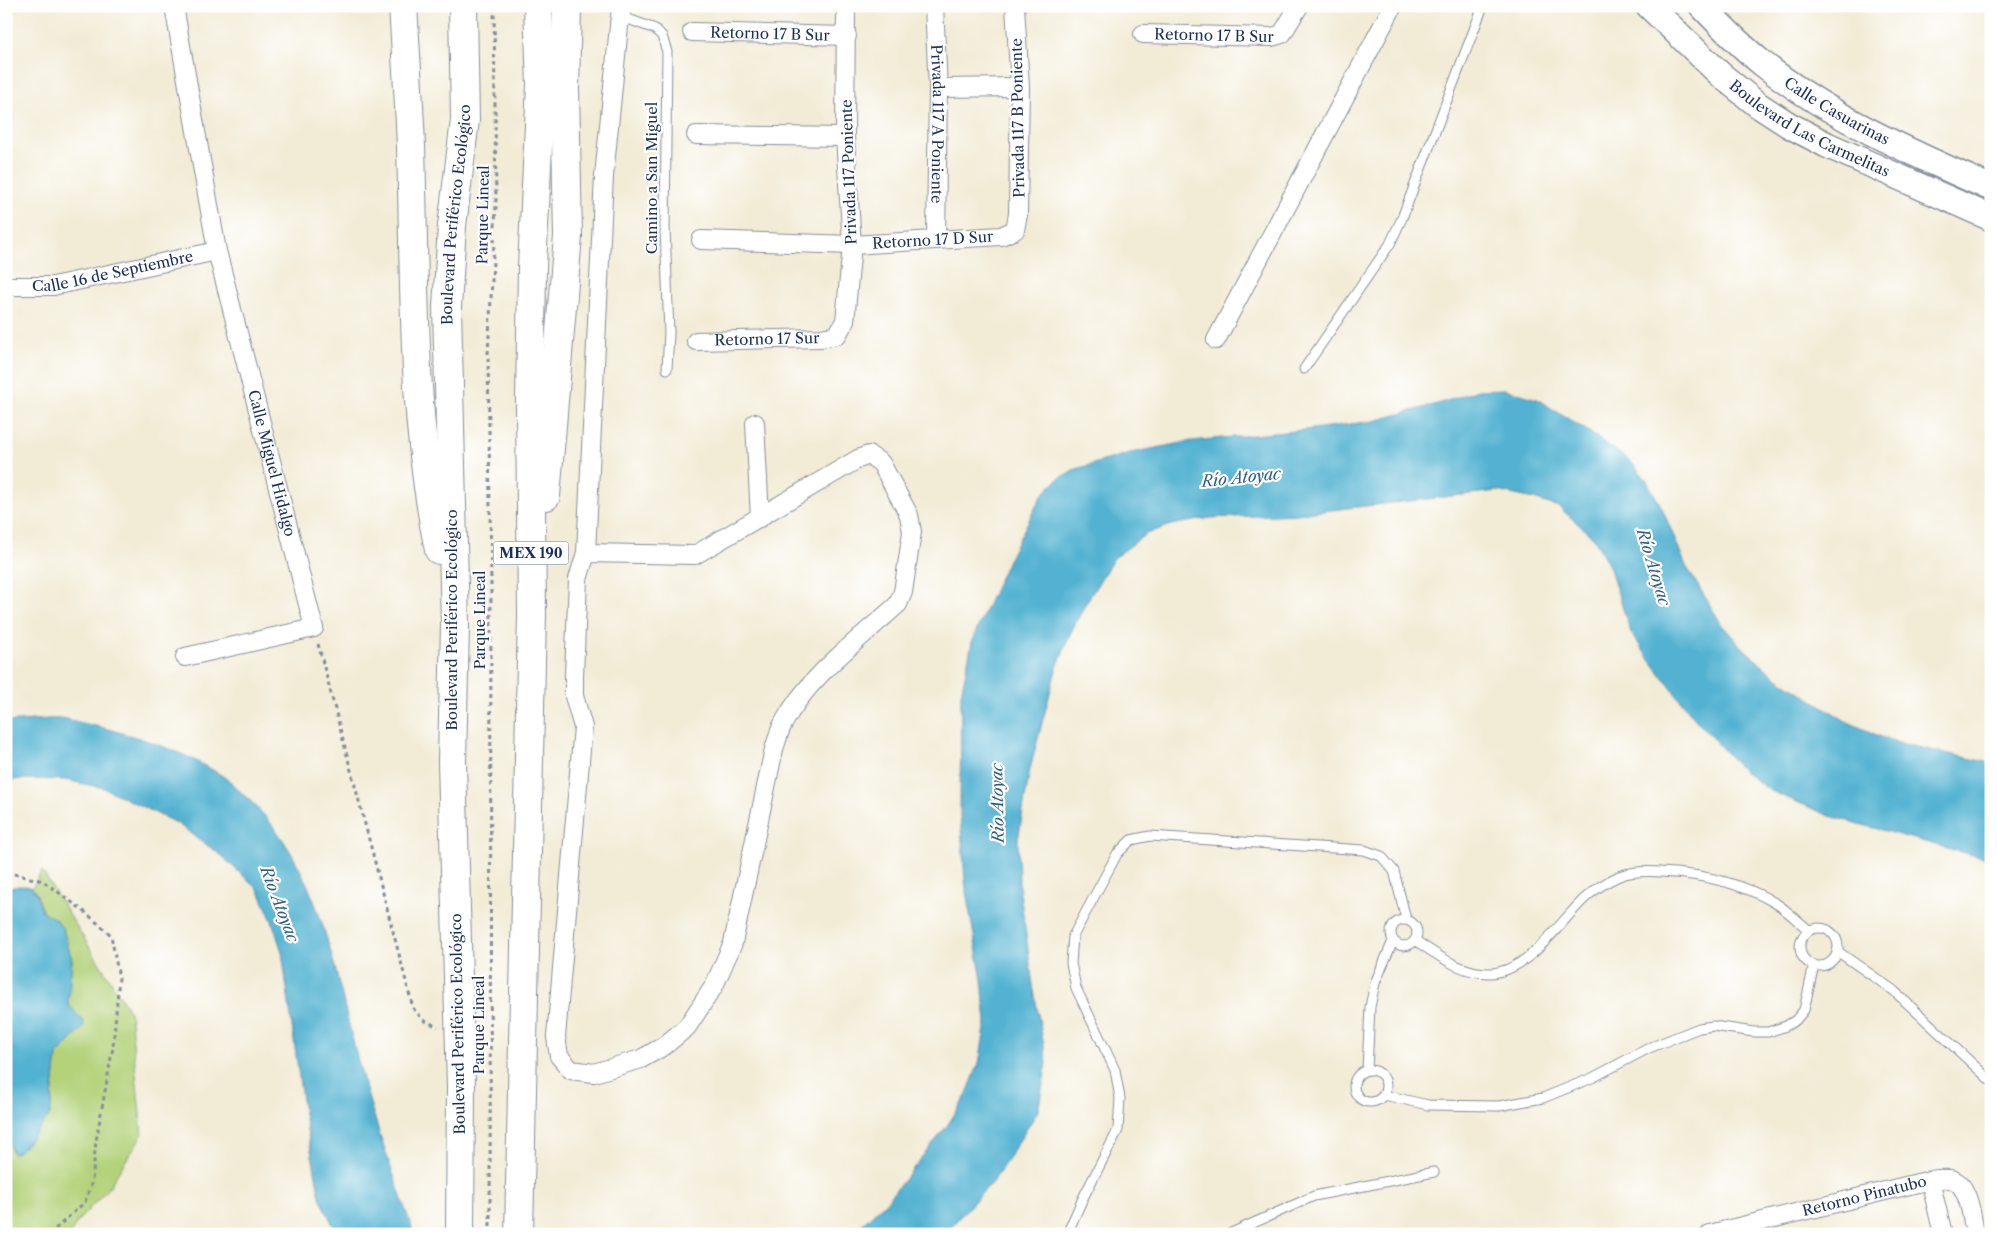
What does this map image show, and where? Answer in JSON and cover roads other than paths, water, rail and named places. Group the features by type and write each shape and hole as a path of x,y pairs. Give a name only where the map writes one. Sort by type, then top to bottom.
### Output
{"highway":[{"path":"403,6 411,146 413,280 418,387 433,519 455,624"},
{"name":"Boulevard Periférico Ecológico","path":"460,1234 461,1086 452,762 455,624 446,307 452,226 465,120 463,6"},
{"name":"MEX 190","path":"519,1234 532,614 530,404 532,267 541,85 538,6"},
{"path":"532,614 544,528 568,236 565,88 568,10"}],"main road":[{"path":"390,6 411,146"},
{"path":"1654,11 1678,25 1688,25 1698,16 1701,6"},
{"name":"Calle Casuarinas","path":"1701,6 1762,63 1827,108 1919,157 1991,188"},
{"name":"Boulevard Las Carmelitas","path":"1654,11 1721,75 1758,105 1789,125 1827,145 1991,218"}],"street":[{"name":"Calle Miguel Hidalgo","path":"174,6 217,251 314,628 185,657"},
{"name":"Privada 117 Poniente","path":"837,335 845,321 852,245 846,137 846,6"},
{"name":"Privada 117 A Poniente","path":"934,6 938,88 936,240"},
{"name":"Privada 117 B Poniente","path":"1015,6 1020,88 1018,214 1015,230"},
{"name":"Retorno 17 B Sur","path":"1143,34 1272,37 1282,34 1299,6"},
{"path":"1216,340 1393,6"},
{"path":"586,553 694,555 858,459 869,455 881,463 909,515 912,532 903,592 898,604 813,681 795,703 782,725 774,749 734,943 714,986 687,1027 664,1046 641,1059 594,1073 572,1070 559,1056 556,1037 583,727 574,696 578,579 586,553 604,176 621,11"},
{"name":"Retorno 17 B Sur","path":"692,32 847,36"},
{"path":"938,88 1020,88"},
{"path":"696,135 846,137"},
{"name":"Retorno 17 D Sur","path":"701,240 852,245 1001,236 1015,230"},
{"name":"Calle 16 de Septiembre","path":"6,286 53,286 217,251"},
{"name":"Retorno 17 Sur","path":"696,341 821,338 837,335"},
{"path":"755,423 760,518"},
{"name":"Retorno Pinatubo","path":"1710,1234 1930,1180 1951,1179 1959,1183 1966,1192 1975,1234"},
{"path":"1930,1180 1943,1234"}],"lane":[{"path":"1304,369 1390,244 1402,218 1483,6"},
{"name":"Camino a San Miguel","path":"621,11 654,29 662,36 667,52 665,228 669,333 667,368"},
{"path":"1067,1234 1118,1130 1120,1098 1115,1070 1076,988 1071,963 1073,936 1117,854 1131,840 1150,836 1364,850 1381,856 1394,871 1406,919 1414,924 1418,932 1416,941 1409,946 1400,946 1393,941"},
{"path":"1416,941 1458,967 1474,972 1493,973 1528,958 1591,894 1620,876 1643,871 1700,875 1736,884 1777,904 1809,930"},
{"path":"1367,1070 1370,1007 1375,983 1393,941 1390,930 1396,922 1406,919"},
{"path":"1816,928 1830,932 1835,937 1837,951 1828,963 1821,966 1814,965 1803,956 1800,950 1804,935 1809,930 1816,928"},
{"path":"1837,951 1893,990 1991,1081"},
{"path":"1384,1095 1428,1105 1500,1106 1544,1098 1592,1078 1649,1048 1699,1028 1712,1026 1768,1032 1791,1023 1804,1010 1814,965"},
{"path":"1367,1070 1379,1072 1386,1082 1384,1095 1374,1102 1368,1102 1357,1095 1354,1083 1361,1073 1367,1070"},
{"path":"1229,1234 1314,1196 1434,1172"}],"water":[{"name":"Río Atoyac","path":"1505,389 1537,399 1630,461 1646,479 1662,508 1686,566 1722,625 1739,644 1773,675 1846,721 1890,741 1991,763 1991,860 1830,816 1771,791 1743,771 1693,717 1631,633 1609,566 1594,538 1559,507 1497,491 1296,514 1211,518 1171,525 1146,534 1114,558 1086,603 1070,634 1056,670 1030,769 1018,840 1019,885 1033,985 1047,1063 1038,1111 995,1179 944,1234 852,1234 889,1199 947,1126 966,1096 979,1063 986,1023 982,980 966,892 960,815 961,694 973,638 1008,560 1042,495 1057,480 1073,470 1130,453 1192,441 1374,421 1441,403 1478,390"},
{"name":"Río Atoyac","path":"62,718 104,728 164,747 221,775 244,795 270,823 291,853 308,887 322,922 366,1089 414,1234 337,1234 320,1197 304,1114 282,952 272,921 258,889 218,853 178,824 104,788 65,780 22,779 6,781 6,722"},
{"path":"18,886 32,888 42,911 58,921 63,929 72,960 68,1004 84,1022 82,1029 57,1055 50,1115 20,1151 13,1154 6,1134 6,889"}]}
